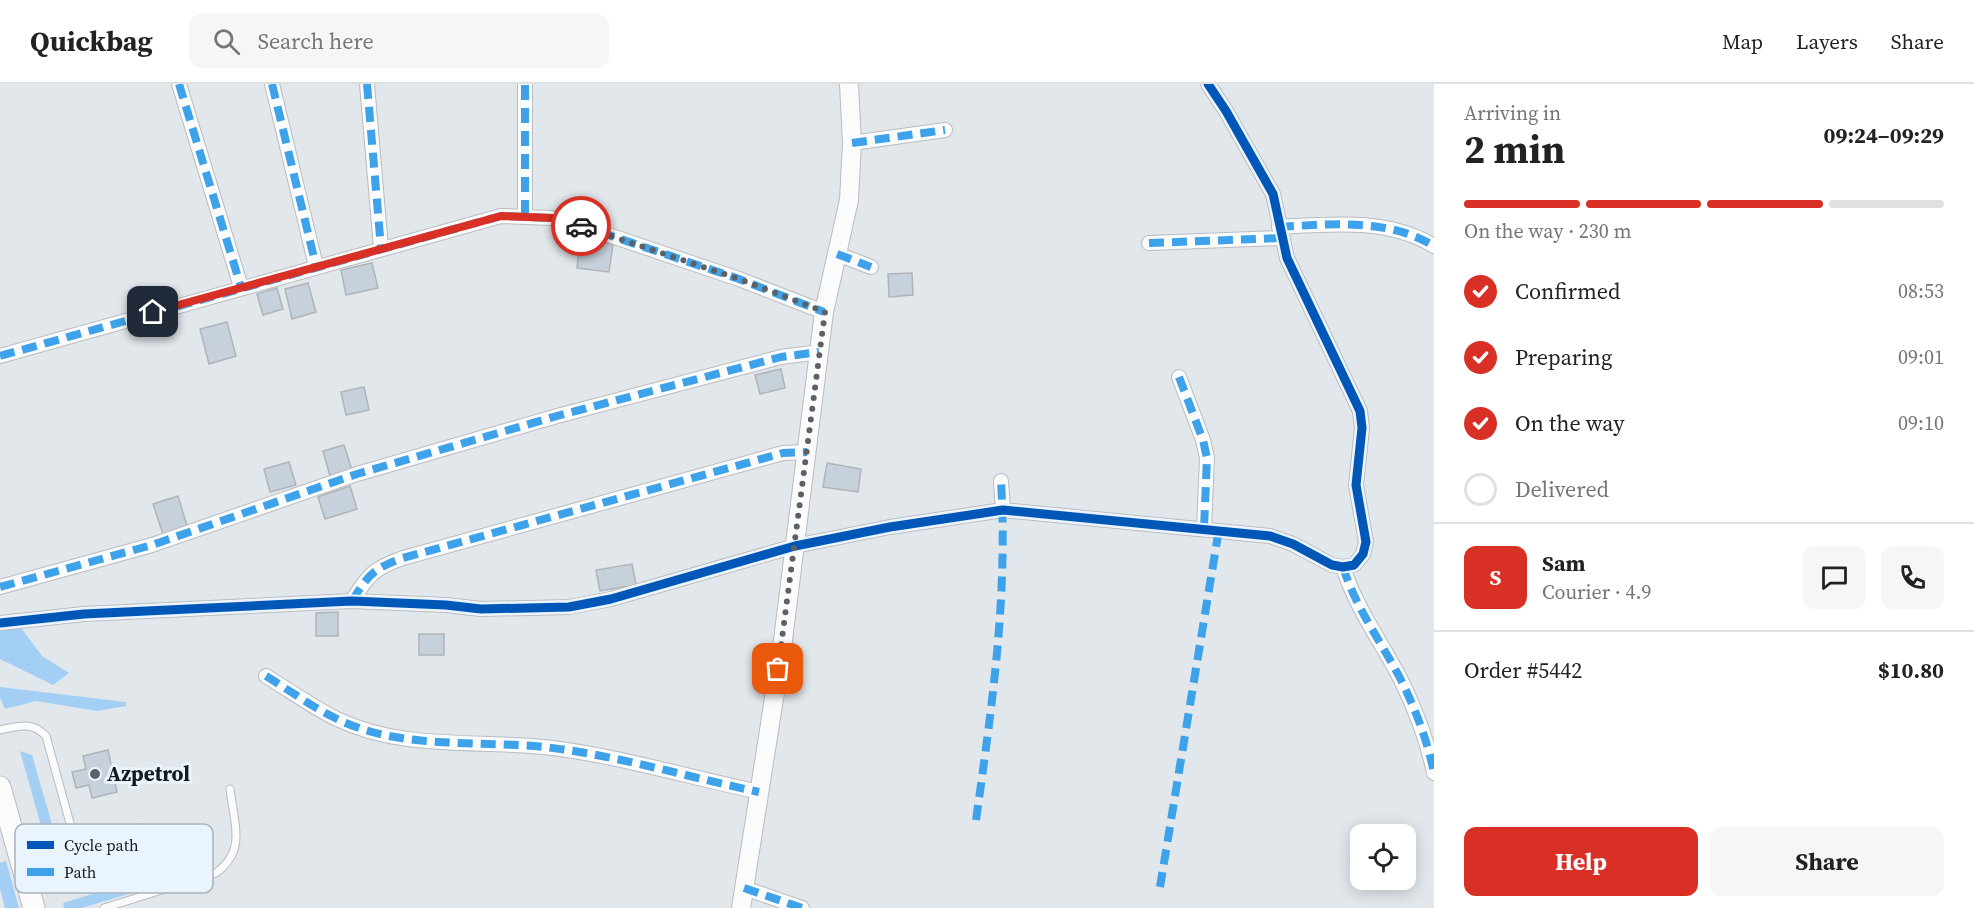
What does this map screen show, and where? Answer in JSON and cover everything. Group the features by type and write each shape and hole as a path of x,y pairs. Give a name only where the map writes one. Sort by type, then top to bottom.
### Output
{"main road":[{"path":"0,788 4,821 15,850"},
{"path":"30,893 34,908"}],"street":[{"path":"179,84 241,287"},
{"path":"272,84 316,266"},
{"path":"367,84 381,248"},
{"path":"525,84 525,215"},
{"path":"741,908 795,546 825,312 849,200 852,143 849,84"},
{"path":"0,622 35,617 352,601 446,604 481,609 569,607 611,599 795,546 890,526 1002,510 1270,536 1293,544 1332,565 1343,567 1354,565 1363,554 1366,542 1356,485 1362,428 1360,411 1287,258 1273,194 1208,84"},
{"path":"852,143 945,130"},
{"path":"0,356 501,216 525,215 573,223 739,279 825,312"},
{"path":"1149,243 1280,232 1338,223 1402,231 1434,246"},
{"path":"837,254 871,267"},
{"path":"0,587 152,545 357,474 546,419 781,357 819,352"},
{"path":"1179,378 1203,440 1207,458 1204,528"},
{"path":"352,601 368,575 380,566 403,558 783,453 807,452"},
{"path":"1001,481 1002,510"},
{"path":"1343,567 1353,597 1399,677 1419,718 1434,773"},
{"path":"266,676 337,719 376,733 428,742 543,747 584,753 759,792"},
{"path":"744,888 802,908"}],"lane":[{"path":"0,730 27,725 38,728 46,736 70,824"},
{"path":"213,874 229,864 235,854 237,843 230,789"},
{"path":"104,908 152,893"}],"shaded area":[{"path":"19,625 42,656 69,673 53,685 0,659 0,631"},
{"path":"0,687 126,702 126,706 97,711 36,701 5,709 0,698"},
{"path":"20,751 32,755 52,824 41,824"},
{"path":"6,861 19,908 5,908 0,889 0,863"},
{"path":"96,893 131,893 82,908 64,908 63,903"}],"building":[{"path":"580,240 613,244 609,272 577,268"},
{"path":"372,263 378,288 346,295 341,270"},
{"path":"912,273 913,295 889,297 888,274"},
{"path":"308,283 316,312 292,319 285,289"},
{"path":"277,288 283,309 263,315 257,294"},
{"path":"227,322 236,356 209,364 200,329"},
{"path":"781,369 785,388 760,394 755,375"},
{"path":"364,387 369,410 346,415 341,392"},
{"path":"344,445 352,470 330,476 323,451"},
{"path":"289,462 296,485 270,492 264,469"},
{"path":"827,463 861,469 858,492 823,487"},
{"path":"350,486 357,509 325,519 318,497"},
{"path":"178,496 187,526 163,534 153,504"},
{"path":"632,564 636,585 600,591 596,570"},
{"path":"338,612 338,636 316,636 316,613"},
{"path":"419,634 444,634 444,655 419,655"},
{"path":"108,750 117,792 92,798 89,785 76,788 72,772 86,769 83,756"}],"marked path":[{"path":"179,84 241,287"},
{"path":"272,84 316,266"},
{"path":"367,84 381,248"},
{"path":"525,84 525,215"},
{"path":"852,143 945,130"},
{"path":"0,356 501,216 552,218 573,223 739,279 824,312"},
{"path":"1279,227 1339,224 1378,227 1416,237 1434,246"},
{"path":"1149,243 1281,238"},
{"path":"837,254 871,267"},
{"path":"0,587 152,545 357,474 557,416 781,357 819,352"},
{"path":"1179,377 1203,440 1207,458 1204,528"},
{"path":"352,601 378,569 403,558 783,453 807,452"},
{"path":"976,820 997,651 1002,567 1001,481"},
{"path":"1160,887 1219,529"},
{"path":"1343,567 1361,610 1411,701 1434,773"},
{"path":"266,676 310,704 361,729 412,740 518,745 571,751 759,792"},
{"path":"744,888 802,908"}],"cycle path":[{"path":"0,623 84,614 352,601 446,605 481,609 569,607 611,599 795,546 890,527 1003,510 1270,536 1293,544 1332,565 1343,567 1354,565 1363,554 1366,542 1356,485 1362,428 1360,411 1287,258 1273,194 1208,84"}],"way so far":[{"path":"581,226 739,279 825,312 778,669"}],"place":[{"name":"Azpetrol","path":"95,774"}],"route":[{"path":"153,312 501,216 525,215 552,218 581,226"}]}
